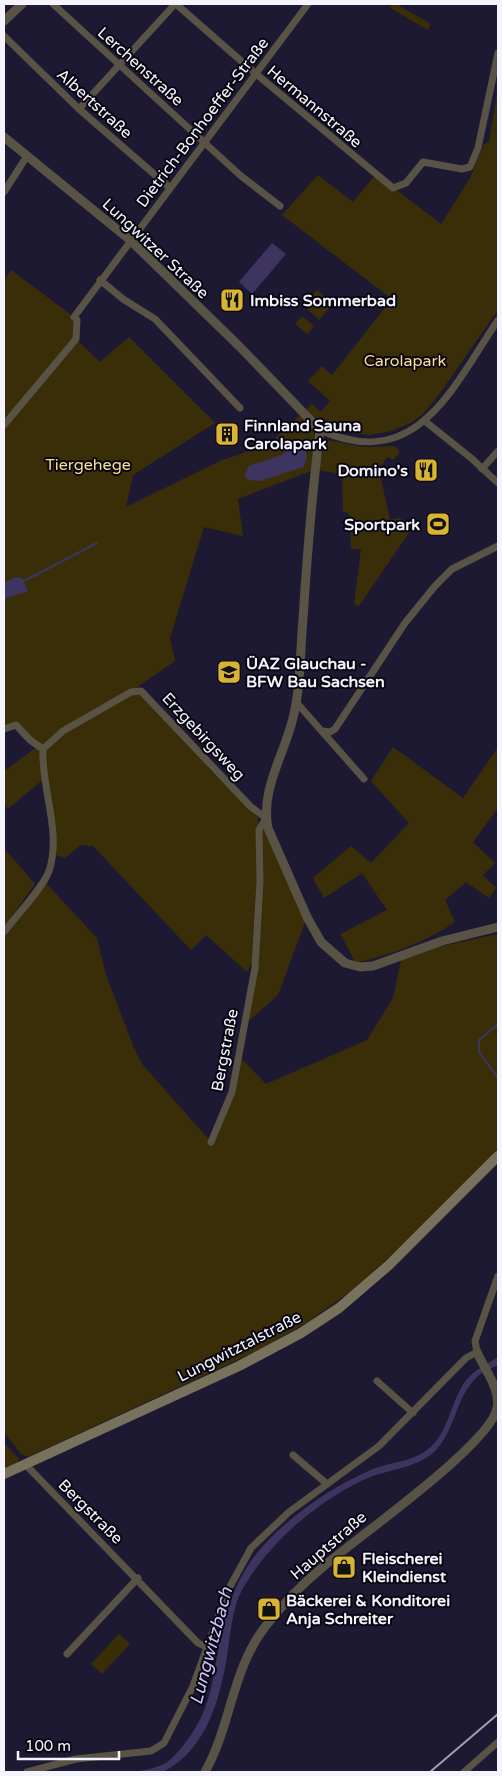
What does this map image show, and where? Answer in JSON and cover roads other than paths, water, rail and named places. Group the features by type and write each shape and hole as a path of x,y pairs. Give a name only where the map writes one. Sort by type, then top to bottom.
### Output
{"main road":[{"name":"Lungwitztalstraße","path":"4,1474 239,1366 313,1325 358,1293 389,1265 498,1156"}],"street":[{"path":"4,21 22,4"},
{"name":"Lerchenstraße","path":"53,4 241,176 280,206"},
{"path":"79,109 175,4"},
{"name":"Hermannstraße","path":"175,4 255,74 393,188 406,183 423,162 462,169 470,167 478,148 498,53"},
{"name":"Dietrich-Bonhoeffer-Straße","path":"4,425 76,339 77,320 74,317 169,187 308,4"},
{"name":"Albertstraße","path":"4,36 79,109 169,187"},
{"name":"Lungwitzer Straße","path":"4,137 130,240 246,353 320,430"},
{"path":"4,192 27,156"},
{"path":"100,280 155,319 240,408"},
{"path":"498,320 454,386 426,422 401,436 374,442 341,438 320,430 310,511 296,702 293,718 272,782 266,818 268,828 310,923 321,942 345,963 360,967 373,966 442,941 498,927"},
{"path":"426,422 471,458 498,483"},
{"path":"482,469 498,451"},
{"path":"323,731 330,732 334,729 405,623 435,586 452,569 498,546"},
{"name":"Erzgebirgsweg","path":"43,749 63,732 88,716 131,692 141,691 250,806 266,818"},
{"path":"296,702 323,731 332,746 364,779"},
{"path":"4,729 16,725 30,740 43,749 53,854 44,881 4,932"},
{"name":"Bergstraße","path":"211,1142 232,1092 255,962 260,881 259,830 266,818"},
{"path":"498,1276 476,1341 477,1352 498,1398"},
{"path":"27,1772 76,1759 121,1756 151,1751 160,1747 169,1736 189,1697 226,1592 251,1548 289,1512 379,1446 466,1358 477,1352"},
{"path":"377,1381 413,1413"},
{"name":"Hauptstraße","path":"205,1772 220,1739 244,1662 266,1626 321,1568 450,1465 490,1424 496,1415 498,1398"},
{"path":"294,1455 327,1484"},
{"name":"Bergstraße","path":"25,1464 138,1578 198,1643 207,1647"},
{"path":"67,1654 138,1578"},
{"path":"464,1772 498,1742"}],"waterway":[{"path":"24,581 97,543"},
{"path":"498,1024 479,1040 479,1052 498,1078"}],"railway":[{"path":"430,1772 498,1714"}],"place":[{"name":"Imbiss Sommerbad","path":"232,300"},
{"name":"Finnland Sauna Carolapark","path":"227,434"},
{"name":"Domino's","path":"426,470"},
{"name":"Sportpark","path":"438,524"},
{"name":"ÜAZ Glauchau - BFW Bau Sachsen","path":"229,672"},
{"name":"Fleischerei Kleindienst","path":"344,1567"},
{"name":"Bäckerei & Konditorei Anja Schreiter","path":"269,1609"}],"park label":[{"name":"Carolapark","path":"405,360"},
{"name":"Tiergehege","path":"88,464"}],"water label":[{"name":"Lungwitzbach","path":"211,1646"}]}
